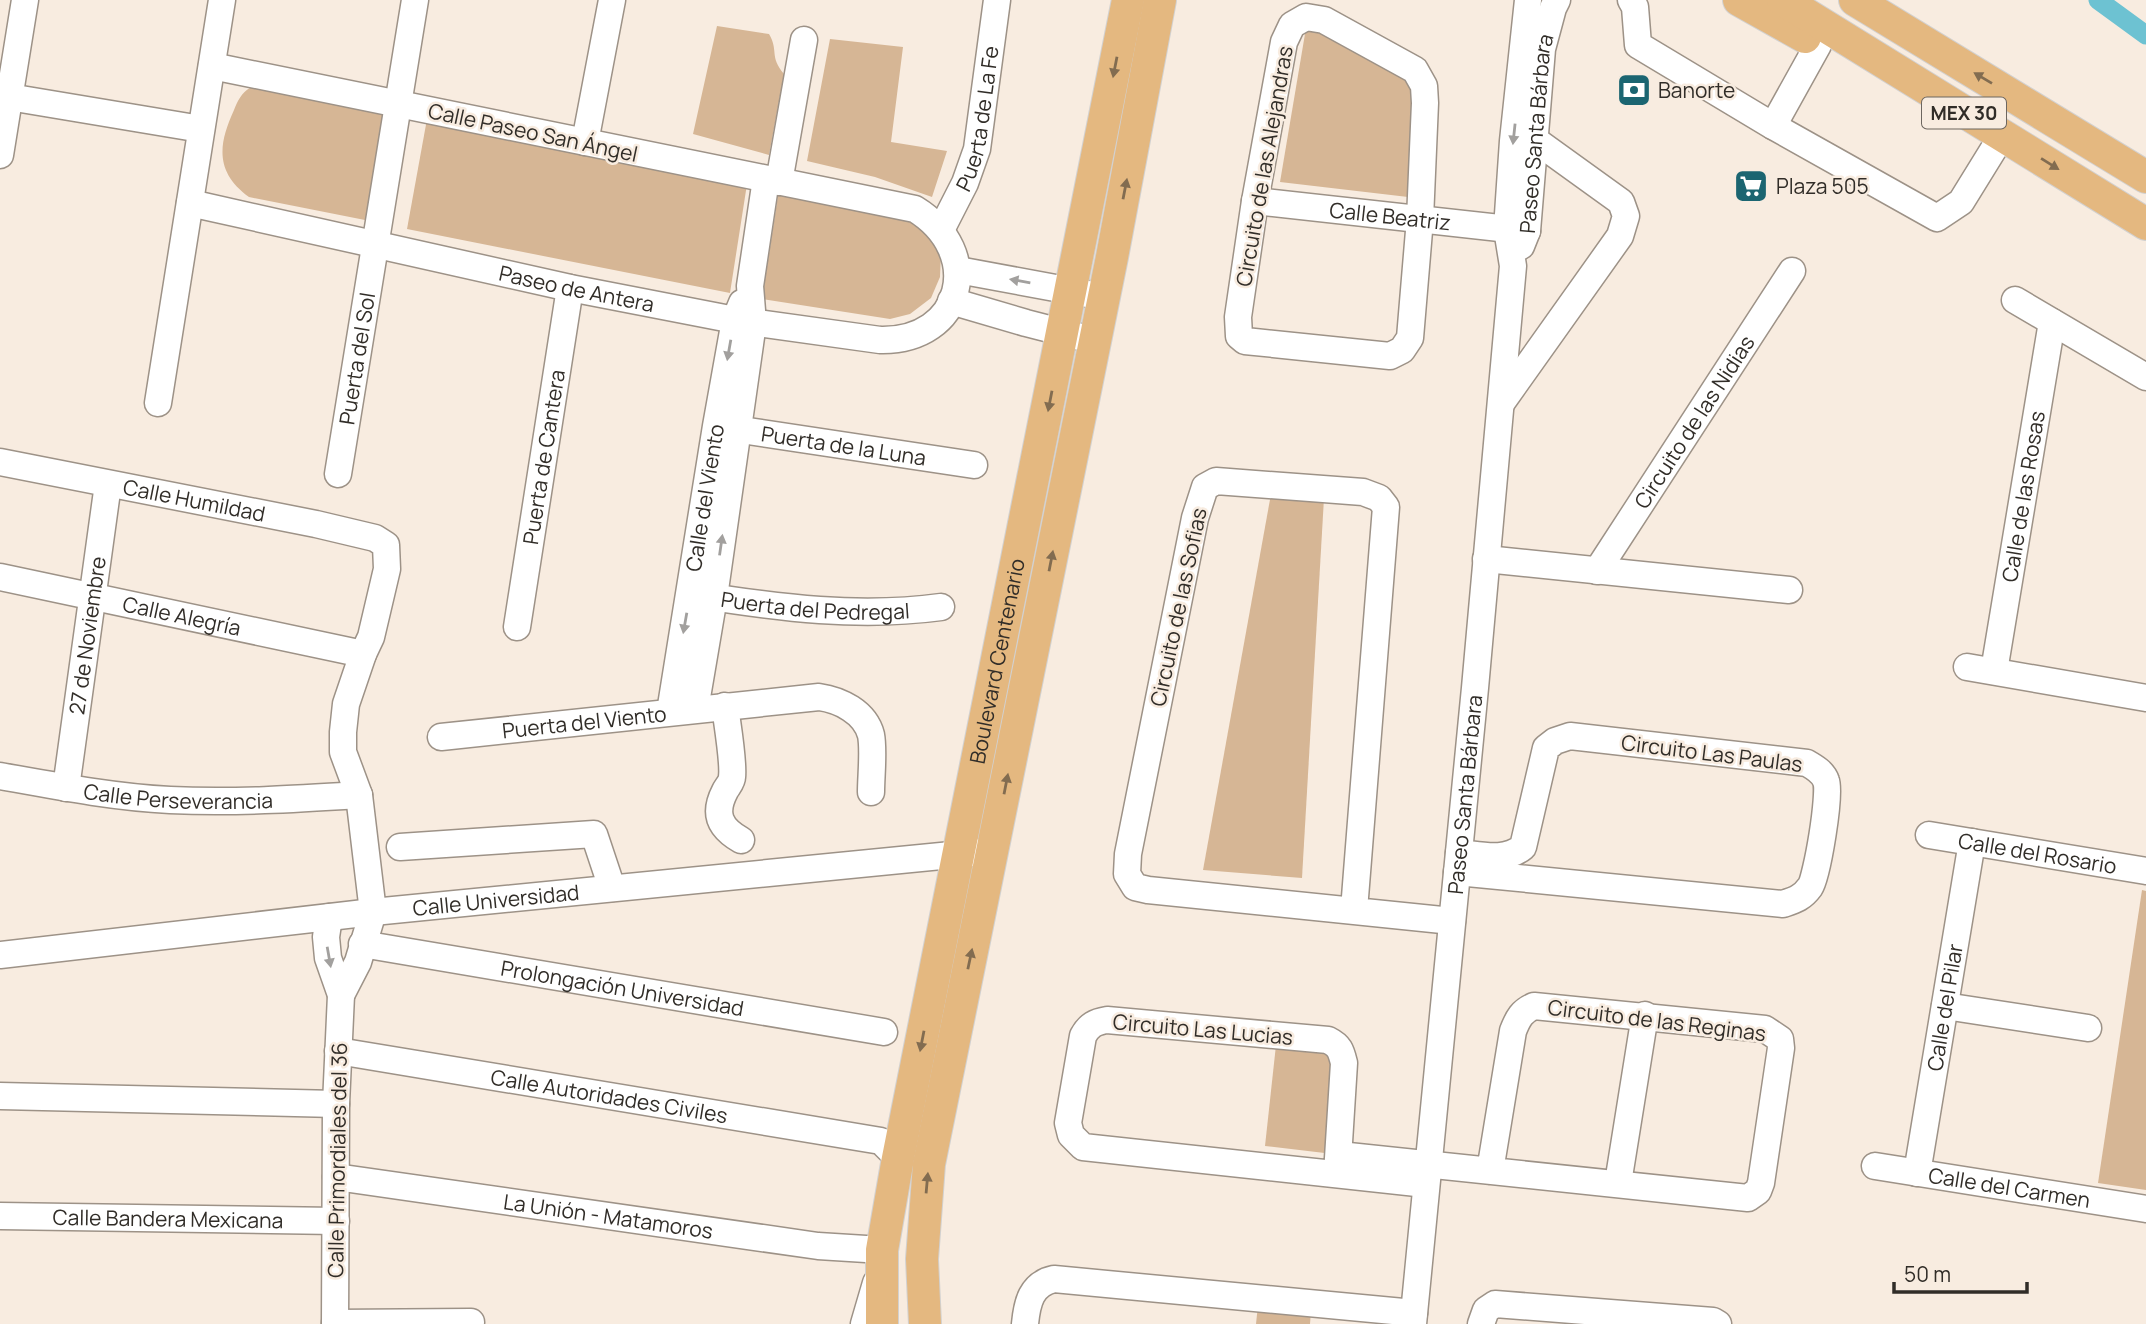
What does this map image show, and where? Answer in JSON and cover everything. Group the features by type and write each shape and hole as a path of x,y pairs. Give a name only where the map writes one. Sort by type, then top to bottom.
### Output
{"main road":[{"name":"Boulevard Centenario","path":"882,1324 881,1259 894,1143 959,854 1128,0"},
{"name":"Boulevard Centenario","path":"925,1324 922,1295 923,1223 929,1164 1096,341 1160,0"},
{"path":"1739,0 1818,45 1969,116"},
{"name":"MEX 30","path":"1783,0 2146,224"},
{"name":"MEX 30","path":"1855,0 2146,177"},
{"path":"906,1324 912,1253 923,1223"}],"street":[{"path":"0,155 24,0"},
{"path":"158,403 222,0"},
{"name":"Puerta del Sol","path":"338,474 415,0"},
{"path":"585,142 612,0"},
{"name":"Puerta de La Fe","path":"941,230 965,183 977,149 998,0"},
{"name":"Paseo Santa Bárbara","path":"1517,230 1513,141 1528,0"},
{"name":"Paseo Santa Bárbara","path":"1414,1318 1513,266 1517,230 1535,140 1542,49 1557,0"},
{"path":"1631,0 1635,7 1638,45 1773,126 1937,218 1961,202 2003,134"},
{"name":"Circuito de las Alejandras","path":"1306,17 1324,20 1415,70 1424,86 1425,103 1410,338 1402,350 1390,356 1245,341 1239,336 1238,317 1255,201 1284,42 1292,25 1306,17"},
{"name":"Calle del Viento","path":"682,711 750,286 804,40"},
{"path":"1773,126 1818,45"},
{"name":"Calle Paseo San Ángel","path":"212,66 915,209 941,230 956,256 958,270"},
{"path":"9,97 201,130"},
{"path":"1501,403 1620,236 1626,216 1621,202 1535,140"},
{"name":"Calle Beatriz","path":"1255,201 1517,230"},
{"name":"Paseo de Antera","path":"190,203 570,288 744,322 897,340 921,334 935,324 946,312 951,301"},
{"path":"1096,341 951,301 958,270 1104,297"},
{"name":"Circuito de las Nidias","path":"1597,571 1792,271"},
{"name":"Puerta de Cantera","path":"517,627 570,288"},
{"path":"2015,300 2146,377"},
{"name":"Calle de las Rosas","path":"1994,671 2052,322"},
{"name":"Puerta de la Luna","path":"727,428 974,465"},
{"name":"Calle Humildad","path":"0,462 340,530 375,538 386,545"},
{"name":"Circuito de las Sofias","path":"1354,910 1386,508 1379,498 1363,492 1216,481 1205,487 1195,518 1128,853 1127,874 1135,887 1148,890 1452,921"},
{"name":"27 de Noviembre","path":"66,788 108,484"},
{"name":"Calle Primordiales del 36","path":"341,995 355,971 373,912 359,795 343,752 343,732 346,704 371,637 387,569 386,545"},
{"path":"1486,559 1789,590"},
{"name":"Calle Alegría","path":"0,577 363,654"},
{"name":"Puerta del Pedregal","path":"702,595 833,612 900,612 941,607"},
{"path":"1967,667 2146,698"},
{"name":"Puerta del Viento","path":"441,737 725,706 819,697 835,699 864,721 871,736 871,792"},
{"path":"725,706 733,778 719,803 718,812 721,824 728,833 740,840"},
{"name":"Circuito Las Paulas","path":"1570,736 1807,763 1819,770 1827,781 1827,802 1812,885 1800,899 1783,904 1457,863 1514,855 1523,847 1546,748 1555,741 1570,736"},
{"name":"Calle Perseverancia","path":"0,776 66,788 170,800 265,800 359,795"},
{"path":"400,847 594,834 612,888"},
{"name":"Calle del Rosario","path":"1929,835 2146,871"},
{"name":"Calle del Pilar","path":"1917,1173 1972,842"},
{"name":"Calle Universidad","path":"0,956 373,912 992,851"},
{"name":"Calle Primordiales del 36","path":"329,917 326,937 328,958 341,995 336,1104 335,1324"},
{"name":"Prolongación Universidad","path":"362,944 884,1032"},
{"name":"Circuito de las Reginas","path":"1427,1174 1490,1171 1748,1198 1758,1191 1761,1183 1782,1048 1780,1039 1765,1029 1545,1006 1534,1006 1525,1010 1518,1018 1513,1031 1490,1171"},
{"path":"1945,1006 2088,1028"},
{"path":"1618,1183 1645,1016"},
{"name":"Circuito Las Lucias","path":"1338,1165 1344,1063 1341,1049 1328,1040 1107,1020 1096,1022 1083,1036 1068,1124 1072,1135 1083,1147 1427,1174"},
{"name":"Calle Autoridades Civiles","path":"338,1051 894,1143"},
{"path":"0,1096 336,1104"},
{"name":"Calle del Carmen","path":"1875,1166 2146,1209"},
{"name":"La Unión - Matamoros","path":"336,1177 818,1246 881,1259"},
{"name":"Calle Bandera Mexicana","path":"0,1216 336,1221"},
{"path":"864,1324 881,1259"},
{"path":"1025,1324 1026,1311 1035,1287 1054,1279 1323,1315 1414,1318"},
{"path":"1481,1324 1486,1310 1495,1304 1610,1318 1713,1321 1718,1324"},
{"path":"335,1324 471,1322"}],"shaded area":[{"path":"717,26 769,34 772,40 777,63 784,74 769,155 693,134"},
{"path":"1323,27 1404,74 1416,90 1408,197 1280,182 1306,28"},
{"path":"830,39 903,47 891,142 947,151 932,197 875,177 807,161"},
{"path":"271,84 389,113 370,221 249,197 230,178 225,168 223,146 235,107 247,90"},
{"path":"427,119 747,184 730,293 407,229"},
{"path":"779,189 918,221 941,254 940,277 931,298 910,314 890,319 762,299"},
{"path":"1271,494 1324,498 1302,878 1203,870"},
{"path":"2142,890 2146,891 2146,1190 2098,1183"},
{"path":"1276,1045 1330,1051 1334,1057 1333,1154 1265,1146"},
{"path":"1258,1305 1311,1311 1310,1324 1256,1324"}],"waterway":[{"path":"2098,0 2146,35"}],"place":[{"name":"Banorte","path":"1634,90"},
{"name":"Plaza 505","path":"1751,186"}]}
